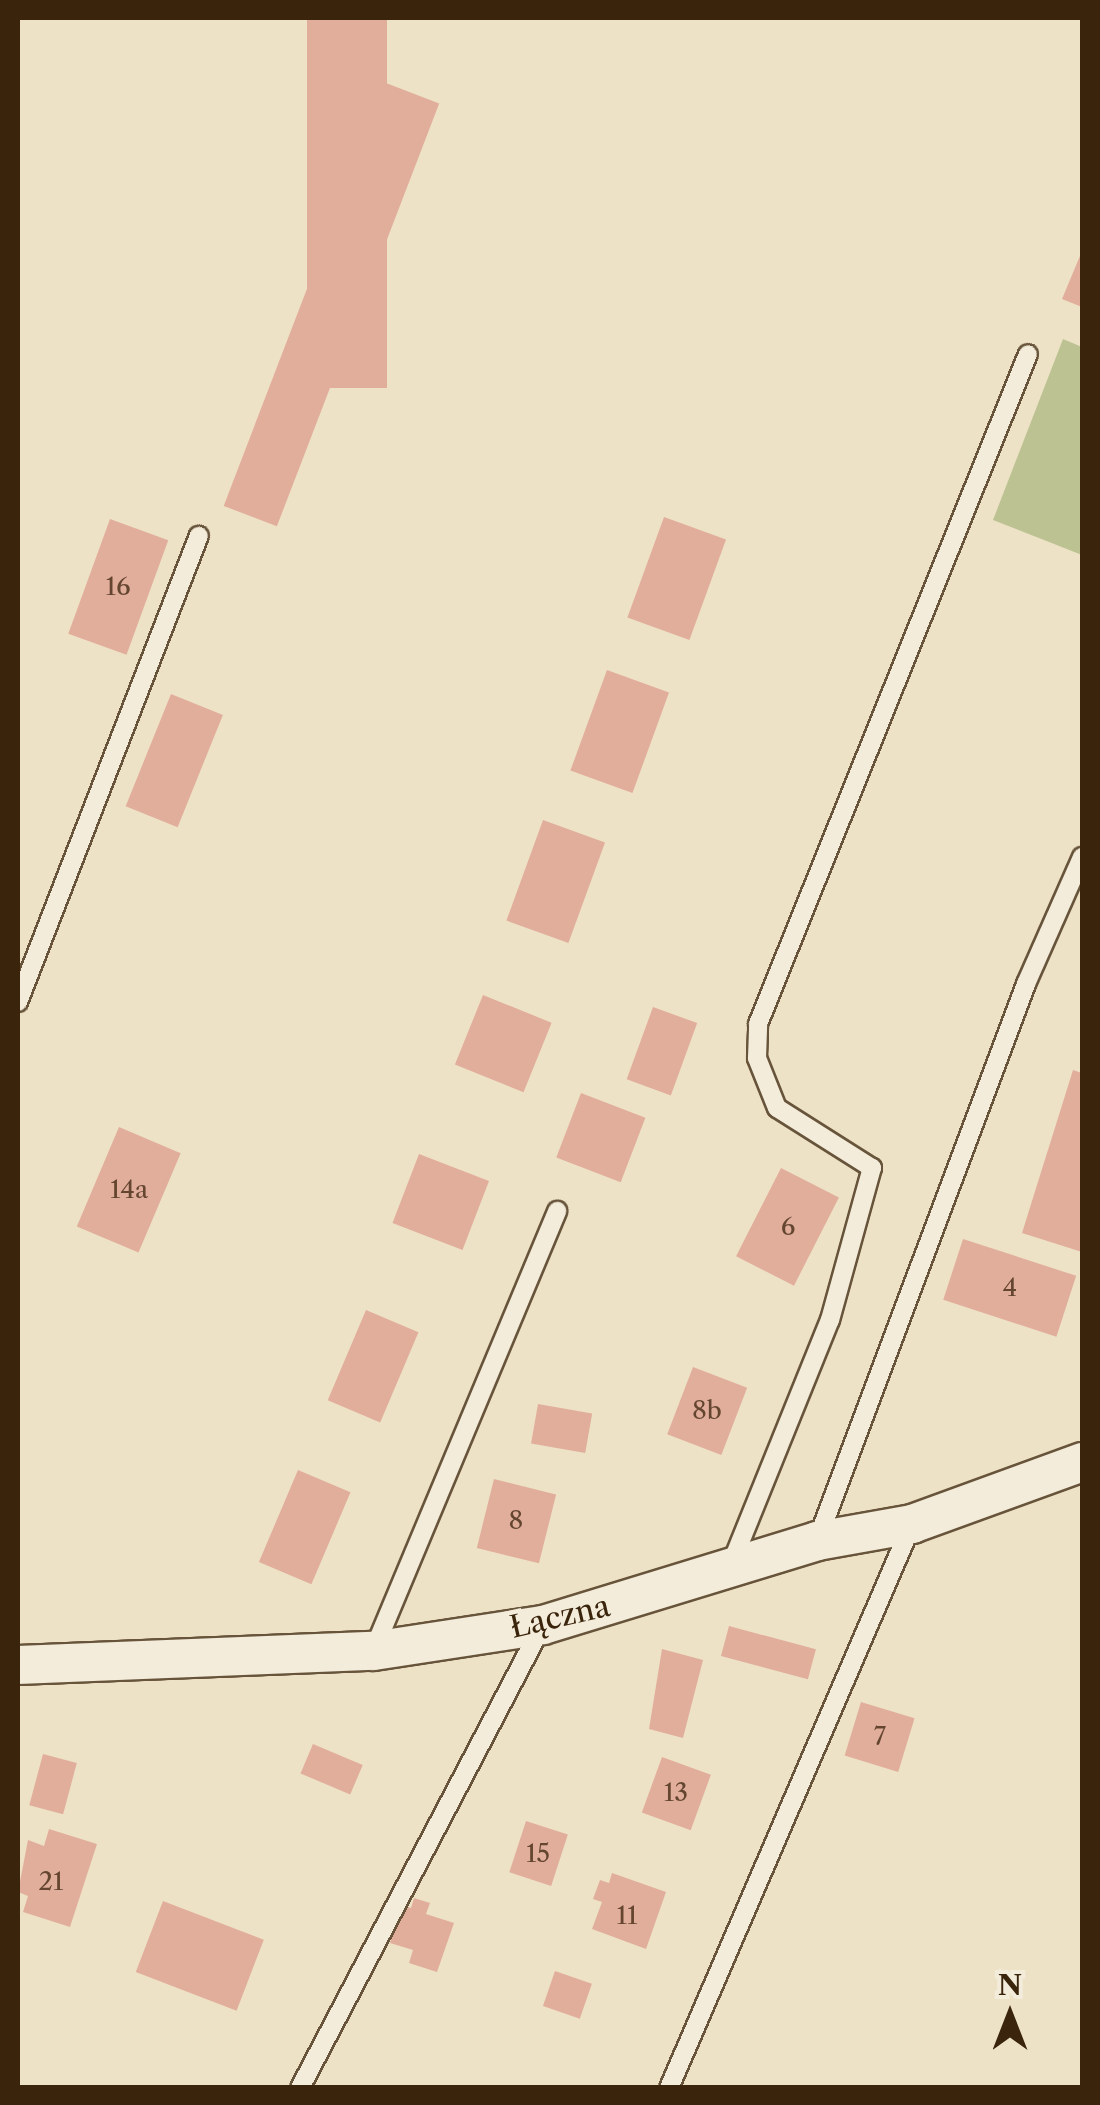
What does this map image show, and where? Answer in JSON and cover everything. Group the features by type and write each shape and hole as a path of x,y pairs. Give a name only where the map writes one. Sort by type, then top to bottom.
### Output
{"street":[{"name":"Łączna","path":"18,1665 374,1651 543,1625 817,1542 912,1524 1082,1462"}],"lane":[{"path":"728,1572 830,1320 872,1168 777,1108 757,1058 758,1024 1028,354"},
{"path":"18,1002 199,536"},
{"path":"817,1542 1026,984 1082,857"},
{"path":"374,1651 557,1211"},
{"path":"669,2088 912,1524"},
{"path":"300,2088 543,1625"}],"green space":[{"path":"1063,339 1082,347 1082,555 993,520"}],"building":[{"path":"307,18 387,18 387,388 307,388"},
{"path":"386,83 439,103 277,526 224,506"},
{"path":"1082,251 1082,307 1062,299"},
{"path":"664,517 726,540 689,640 627,618"},
{"path":"110,519 168,540 127,655 68,634"},
{"path":"607,670 669,693 632,793 570,771"},
{"path":"171,694 223,715 178,827 126,806"},
{"path":"543,820 605,843 568,943 506,921"},
{"path":"483,995 552,1023 524,1092 455,1065"},
{"path":"653,1007 697,1023 671,1095 627,1079"},
{"path":"1073,1070 1082,1073 1082,1252 1022,1233"},
{"path":"581,1093 645,1118 621,1182 556,1157"},
{"path":"119,1127 181,1153 138,1253 77,1226"},
{"path":"419,1154 489,1181 462,1250 392,1223"},
{"path":"781,1168 839,1198 794,1286 736,1256"},
{"path":"963,1239 1076,1276 1056,1337 943,1300"},
{"path":"366,1310 418,1332 380,1422 328,1400"},
{"path":"693,1367 747,1388 721,1455 667,1434"},
{"path":"538,1404 592,1414 585,1453 531,1443"},
{"path":"298,1470 350,1492 311,1584 259,1562"},
{"path":"494,1479 556,1494 539,1563 477,1548"},
{"path":"729,1626 816,1649 808,1679 721,1656"},
{"path":"662,1649 703,1660 683,1738 649,1729"},
{"path":"861,1702 915,1718 898,1772 845,1756"},
{"path":"313,1744 363,1765 350,1795 300,1773"},
{"path":"43,1754 77,1763 63,1814 29,1805"},
{"path":"662,1757 711,1775 691,1830 642,1812"},
{"path":"526,1821 568,1835 551,1886 509,1872"},
{"path":"49,1829 97,1844 70,1927 23,1912 28,1896 18,1892 28,1840 44,1846"},
{"path":"612,1873 666,1892 646,1949 592,1929 602,1902 593,1899 600,1880 609,1883"},
{"path":"414,1898 430,1903 426,1914 454,1923 437,1972 409,1963 413,1950 390,1943 402,1905 411,1908"},
{"path":"163,1901 264,1940 237,2011 136,1972"},
{"path":"555,1971 592,1984 580,2019 543,2006"}]}
